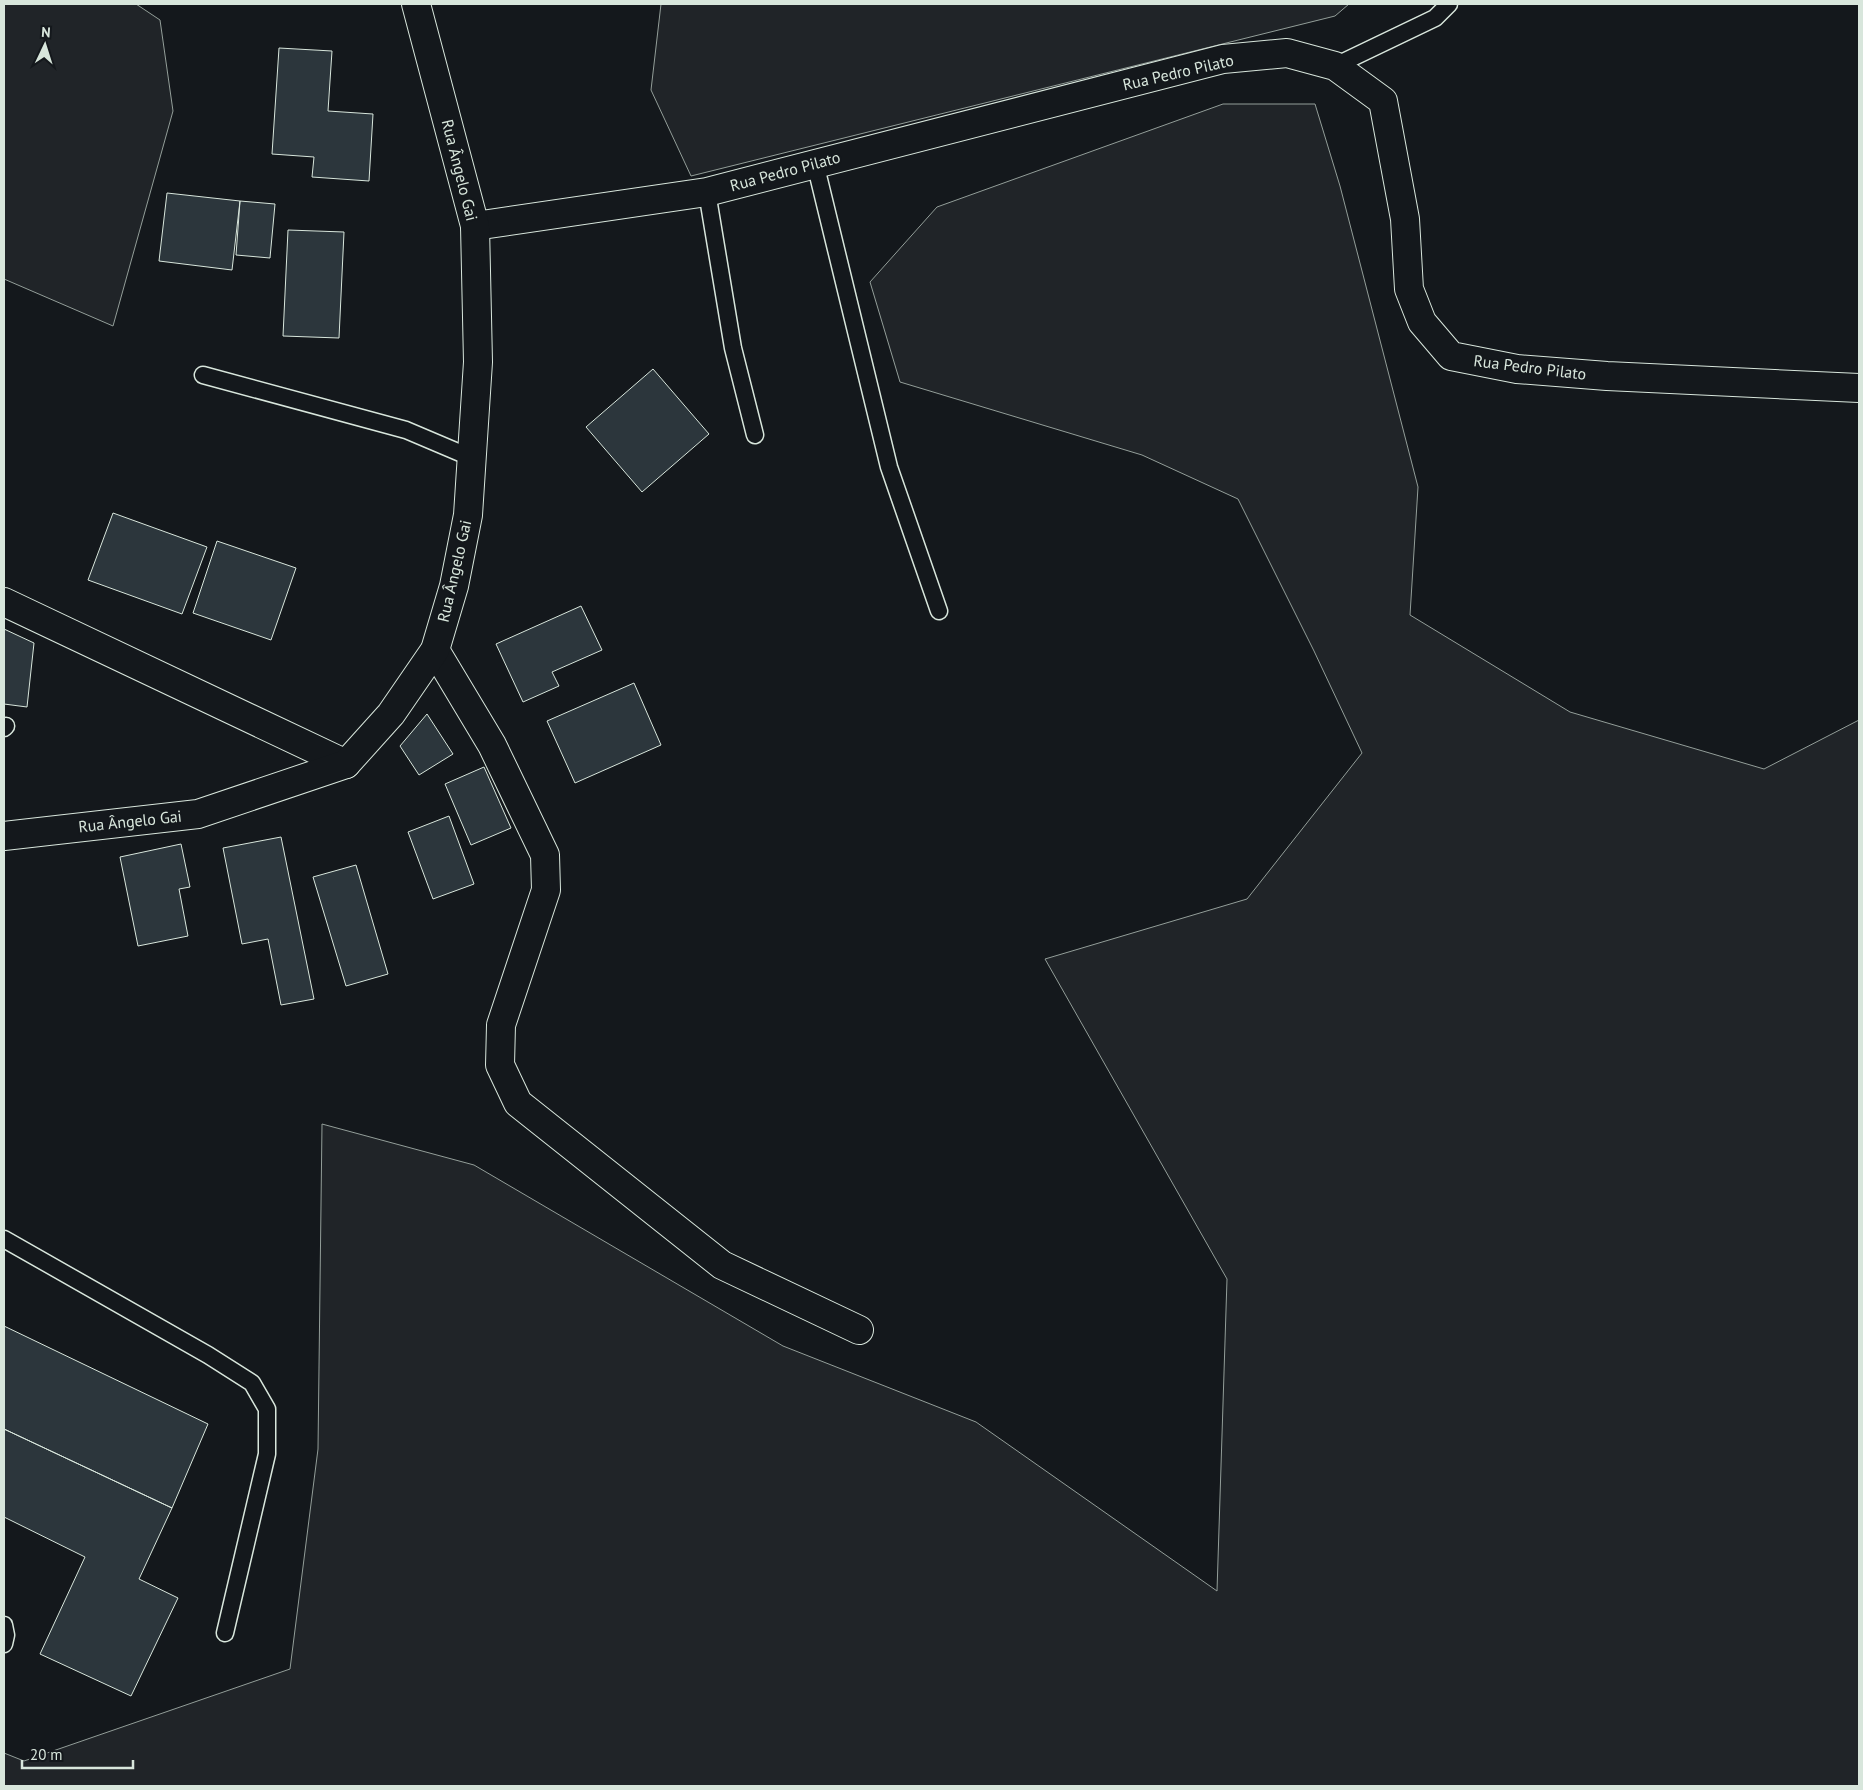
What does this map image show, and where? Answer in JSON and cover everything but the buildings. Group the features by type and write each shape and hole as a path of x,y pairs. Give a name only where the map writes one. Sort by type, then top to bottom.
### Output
{"street":[{"name":"Rua Ângelo Gai","path":"4,836 198,814 346,764 392,714 435,650 454,586 468,515 478,362 475,226 416,4"},
{"name":"Rua Pedro Pilato","path":"475,226 707,192 1224,59 1287,53 1335,66 1383,101 1405,219 1409,289 1422,322 1451,356 1517,369 1607,376 1859,388"},
{"path":"4,602 346,764"},
{"path":"435,650 492,745 545,855 546,890 501,1025 500,1065 518,1103 722,1265 859,1330"}],"lane":[{"path":"1335,66 1435,18 1450,4"},
{"path":"815,163 889,467 939,612"},
{"path":"707,192 733,348 755,435"},
{"path":"203,374 406,430 472,458"},
{"path":"4,1239 252,1383 267,1409 267,1454 225,1632"},
{"path":"4,1625 6,1634 4,1644"}],"shaded area":[{"path":"4,4 136,4 160,20 173,111 113,326 4,279"},
{"path":"661,4 1349,4 1335,16 691,176 651,90"},
{"path":"1223,104 1315,104 1340,186 1418,487 1410,615 1570,712 1764,769 1859,720 1859,1786 4,1786 4,1753 24,1761 290,1669 318,1449 322,1124 474,1165 783,1346 976,1422 1217,1591 1227,1279 1045,959 1247,899 1362,753 1314,651 1238,499 1142,455 900,382 870,282 937,207"}]}
